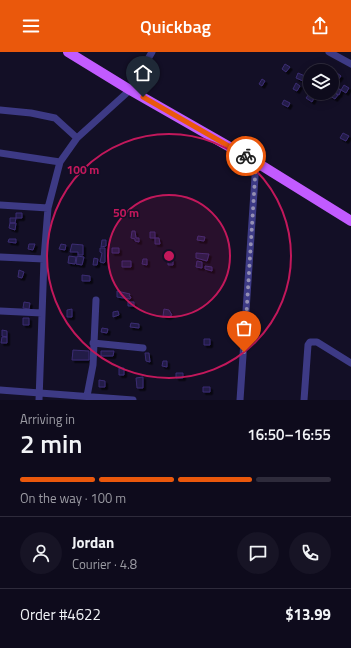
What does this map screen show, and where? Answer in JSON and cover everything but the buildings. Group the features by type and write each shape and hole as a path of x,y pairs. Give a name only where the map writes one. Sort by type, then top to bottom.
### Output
{"main road":[{"path":"68,52 130,90 350,217"}],"street":[{"path":"39,400 44,259 48,208 60,162 77,138 130,90 152,52"},
{"path":"329,52 351,64"},
{"path":"0,110 32,113 55,118 77,138"},
{"path":"0,153 60,162"},
{"path":"240,400 256,162"},
{"path":"0,205 48,208"},
{"path":"0,257 44,259"},
{"path":"87,396 93,365 96,300"},
{"path":"0,311 42,313"},
{"path":"304,400 310,342 317,342 351,363"},
{"path":"93,343 143,348"},
{"path":"0,390 133,400"}],"way so far":[{"path":"244,352 256,162 246,156"}],"route":[{"path":"143,97 246,156"}]}
